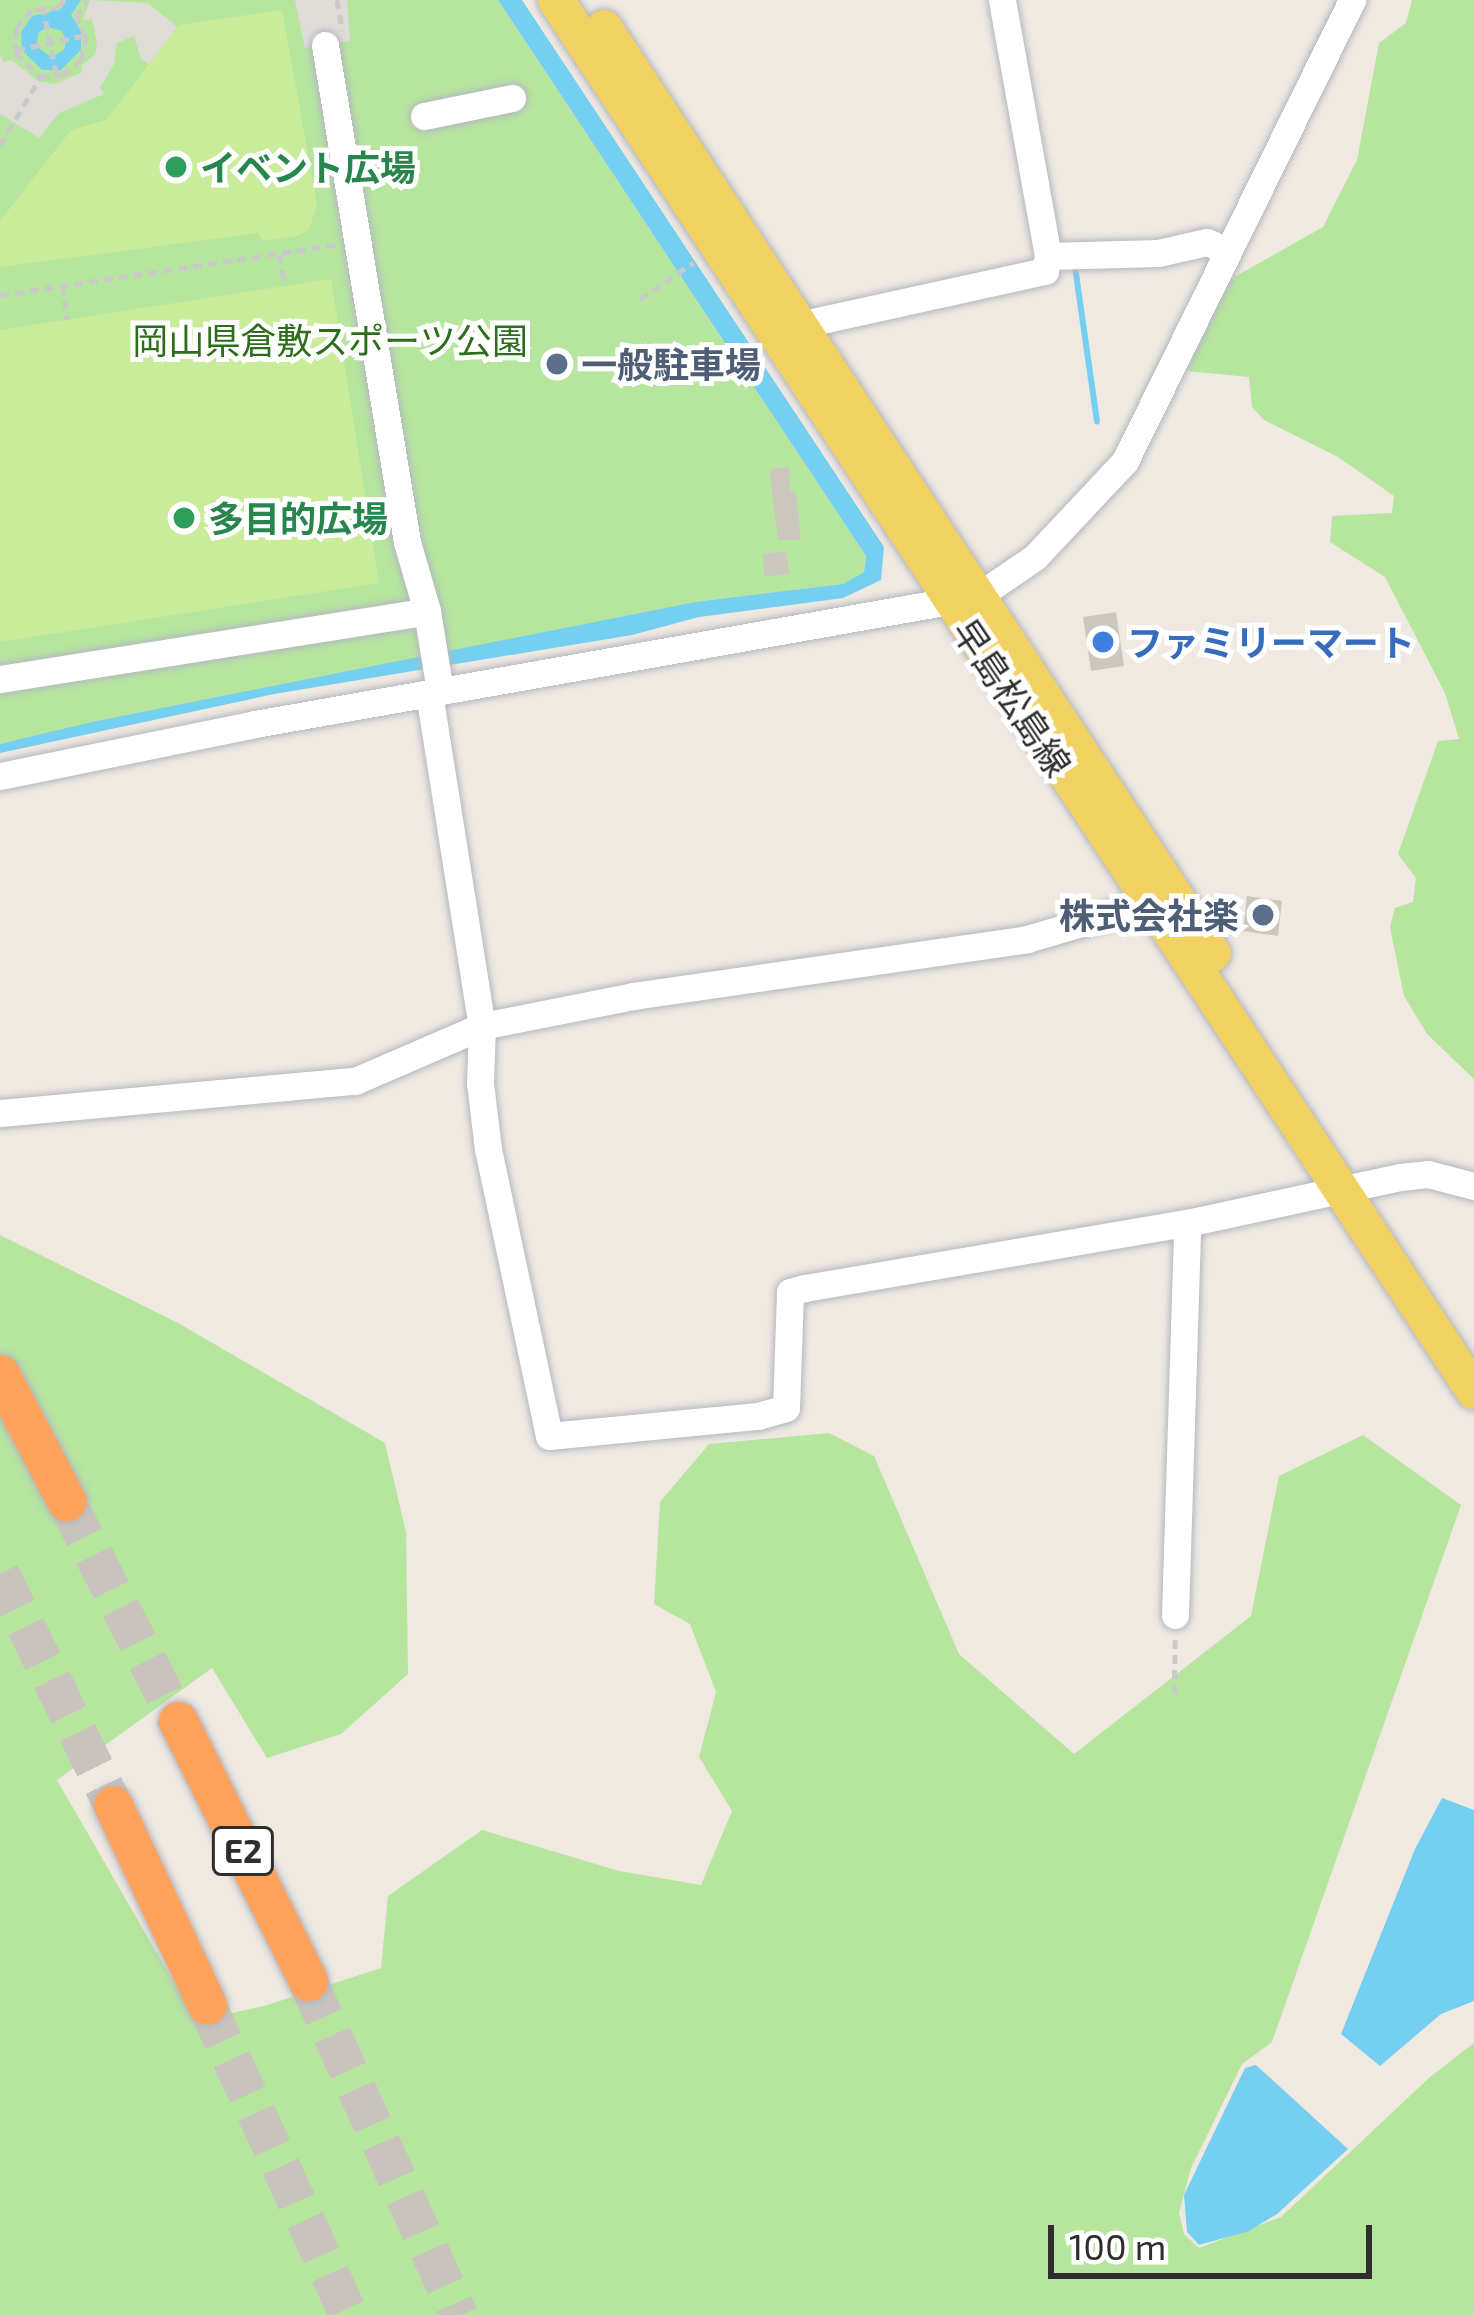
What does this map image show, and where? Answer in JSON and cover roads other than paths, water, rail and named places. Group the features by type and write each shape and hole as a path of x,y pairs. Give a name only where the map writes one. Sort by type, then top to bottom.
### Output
{"highway":[{"path":"0,1374 68,1502"},
{"name":"E2","path":"178,1721 308,1981"},
{"path":"113,1805 207,2005"}],"main road":[{"name":"早島松島線","path":"556,0 964,599 1356,1189 1474,1390"},
{"name":"早島松島線","path":"586,0 799,325 1149,903 1474,1347"}],"street":[{"path":"1002,0 1052,261"},
{"path":"0,776 435,676 964,599 1035,557 1125,461 1352,0"},
{"path":"332,49 342,172 351,187 407,542 428,611 482,1026 480,1083 488,1149 549,1436 758,1416 787,1408 790,1292 1187,1223 1428,1174 1474,1186"},
{"path":"424,116 512,98"},
{"path":"799,325 1052,261 1158,253 1207,242 1225,250"},
{"path":"0,680 428,611"},
{"path":"0,1113 355,1081 482,1026 633,996 1027,939 1149,903"},
{"path":"1175,1615 1187,1223"}],"water":[{"path":"66,0 81,0 71,15 81,31 81,50 61,70 42,70 22,50 21,32 32,16 59,10","holes":["48,27 62,31 64,50 51,57 36,46 39,32"]},
{"path":"498,0 522,0 884,547 881,580 843,598 699,617 632,635 274,694 0,753 0,744 92,722 695,602 843,584 864,572 866,556"},
{"path":"1442,1798 1474,1810 1474,2001 1441,2014 1380,2066 1341,2034 1415,1849"},
{"path":"1256,2065 1348,2149 1277,2214 1249,2231 1199,2245 1187,2232 1184,2195 1245,2068"}],"waterway":[{"path":"1075,267 1097,421"}],"tunnel":[{"path":"67,1502 178,1721"},
{"path":"0,1573 113,1805"},
{"path":"308,1981 459,2315"},
{"path":"207,2005 349,2315"}],"place":[{"name":"イベント広場","path":"176,167"},
{"name":"一般駐車場","path":"557,364"},
{"name":"多目的広場","path":"184,518"},
{"name":"ファミリーマート","path":"1103,642"},
{"name":"株式会社楽","path":"1263,915"}],"park label":[{"name":"岡山県倉敷スポーツ公園","path":"330,340"}]}
